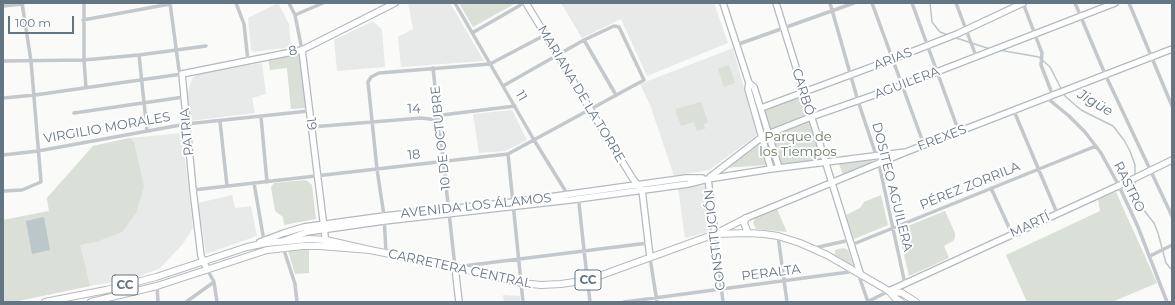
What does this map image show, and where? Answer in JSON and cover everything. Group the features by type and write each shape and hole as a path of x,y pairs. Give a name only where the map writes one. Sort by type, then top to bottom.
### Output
{"main road":[{"name":"8","path":"182,74 302,50 395,3"},
{"name":"MARIANA DE LA TORRE","path":"525,3 590,110 642,190"},
{"path":"723,3 749,83 748,89 771,168"},
{"name":"CARBÓ","path":"776,3 860,276"},
{"name":"ARIAS","path":"760,108 948,38 1023,3"},
{"name":"AGUILERA","path":"708,179 768,134 811,117 903,85 1115,3"},
{"name":"FREXES","path":"714,234 746,218 906,152 1172,49"},
{"name":"19","path":"302,50 326,243"},
{"path":"183,89 185,81 192,72"},
{"name":"PATRIA","path":"182,74 186,124 201,256 207,269"},
{"path":"749,83 754,87 778,168"},
{"name":"AVENIDA LOS ÁLAMOS","path":"283,244 303,233 324,227 384,218 642,190 688,184 771,168 906,152"},
{"name":"MARTÍ","path":"889,291 1057,213 1152,171 1172,160"},
{"name":"AVENIDA LOS ÁLAMOS","path":"579,196 686,178 708,179"},
{"name":"CONSTITUCIÓN","path":"708,179 714,234"},
{"path":"642,190 650,258"},
{"path":"746,218 744,223 748,233"},
{"name":"AVENIDA LOS ÁLAMOS","path":"247,247 304,227 324,227"},
{"name":"CARRETERA CENTRAL","path":"45,302 106,290 156,277 247,247 326,243 386,253 455,267 521,283 540,285 588,280 714,234 748,233 778,236 814,248 860,276 889,291 902,293 916,302"},
{"name":"CARRETERA CENTRAL","path":"91,302 156,286 283,244"},
{"name":"10 DE OCTUBRE","path":"455,267 459,302"},
{"name":"CARRETERA CENTRAL","path":"889,291 901,302"}],"street":[{"path":"84,3 84,60 86,88"},
{"path":"236,3 244,24 248,60"},
{"name":"19","path":"289,3 295,14 302,50"},
{"path":"295,14 323,3"},
{"name":"11","path":"455,3 534,140 569,197"},
{"path":"472,33 525,3"},
{"name":"DOSITEO AGUILERA","path":"830,3 858,101 879,164 905,284"},
{"path":"736,45 854,3"},
{"path":"872,3 924,145"},
{"path":"912,3 959,132"},
{"path":"956,3 976,56"},
{"path":"1023,3 1042,53 1042,65 1050,97"},
{"path":"1075,3 1105,74 1172,216"},
{"path":"1129,3 1172,106"},
{"path":"3,6 22,4 35,96 41,182 22,190 3,191"},
{"path":"84,20 170,4"},
{"name":"PATRIA","path":"170,4 179,70 182,74"},
{"name":"18","path":"193,190 508,154 644,80 619,26 614,26 584,40"},
{"path":"386,253 384,218 377,169 368,82 371,77 379,73 490,64 545,35"},
{"path":"503,86 584,40 616,95"},
{"path":"3,61 84,60 176,51 206,46"},
{"path":"139,55 147,131"},
{"name":"10 DE OCTUBRE","path":"433,68 455,267"},
{"path":"3,98 35,96 182,74"},
{"path":"74,113 184,97"},
{"name":"RASTRO","path":"1050,97 1096,146 1119,186 1150,256 1166,302"},
{"name":"14","path":"311,127 421,118 438,120 442,115 515,106"},
{"name":"VIRGILIO MORALES","path":"3,155 38,151 186,124 309,111"},
{"path":"1014,111 1057,213"},
{"path":"261,116 268,182"},
{"path":"220,121 227,186"},
{"name":"PÉREZ ZORRILA","path":"814,248 850,243 893,228 1096,146"},
{"path":"508,154 524,302"},
{"path":"254,183 264,241"},
{"path":"991,188 1012,234"},
{"path":"579,196 590,302"},
{"name":"CONSTITUCIÓN","path":"714,234 723,302"},
{"path":"778,236 787,302"},
{"path":"455,267 648,243"},
{"path":"283,244 295,284 297,302"},
{"path":"1150,256 1172,245"},
{"path":"650,258 657,300"},
{"path":"207,269 214,282 217,302"},
{"name":"PERALTA","path":"624,302 657,300 721,289 784,282 849,272"},
{"name":"CARBÓ","path":"860,276 868,302"},
{"path":"186,302 214,282"},
{"path":"156,286 158,302"},
{"path":"868,302 889,291"}],"shaded area":[{"path":"278,3 289,24 291,47 253,52 251,50 248,18"},
{"path":"408,3 450,3 484,61 401,67 398,37 413,29"},
{"path":"561,3 714,3 728,43 647,76 621,19 582,38"},
{"path":"373,21 382,30 385,67 337,71 334,40"},
{"path":"733,48 757,135 709,170 674,176 650,105 640,84"},
{"path":"262,63 266,94 252,98 255,113 190,121 187,94 192,79 198,73"},
{"path":"512,110 527,140 505,151 479,153 473,114"},
{"path":"182,133 193,228 182,245 159,269 131,279 13,302 3,302 3,220 49,211 47,198 93,146 130,138"},
{"path":"705,185 711,231 685,238 678,188"},
{"path":"232,195 235,208 251,206 257,236 206,254 198,203"},
{"path":"44,217 50,250 32,254 26,221"},
{"path":"503,295 520,296 520,302 504,302"}],"green space":[{"path":"459,3 516,3 473,27"},
{"path":"299,53 306,108 291,109 287,68 270,70 268,58"},
{"path":"729,65 735,83 724,87 718,69"},
{"path":"803,95 808,114 769,130 763,108"},
{"path":"701,102 708,122 704,124 705,129 697,131 694,122 681,126 675,109"},
{"name":"Parque de los Tiempos","path":"810,120 821,160 780,164 773,137"},
{"path":"130,138 134,142 144,187 136,213 122,232 96,242 80,245 90,286 13,302 3,302 3,220 49,211 47,198 93,146"},
{"path":"759,141 766,165 725,168"},
{"path":"872,160 873,162 843,175 839,164"},
{"path":"306,180 312,185 316,219 284,225 283,217 275,211 271,187 274,183"},
{"path":"1116,192 1157,283 1112,302 1027,302 1006,255 1100,211 1098,199"},
{"path":"881,195 888,225 854,239 846,215 860,208 864,202"},
{"path":"777,209 787,232 756,229 753,223 755,218"},
{"path":"945,211 955,233 955,238 953,241 944,246 949,258 909,276 898,230"},
{"path":"843,248 848,250 853,266 835,255 835,250"},
{"path":"309,250 309,273 295,274 288,251"}],"waterway":[{"name":"Jigüe","path":"930,3 932,22 940,32 948,35"},
{"name":"Jigüe","path":"953,37 990,49"},
{"name":"Jigüe","path":"999,50 1039,57 1050,67 1065,96 1081,110 1113,126 1124,140 1135,165 1135,176"},
{"name":"Jigüe","path":"1135,180 1139,204 1154,223 1166,263 1172,270"}]}
